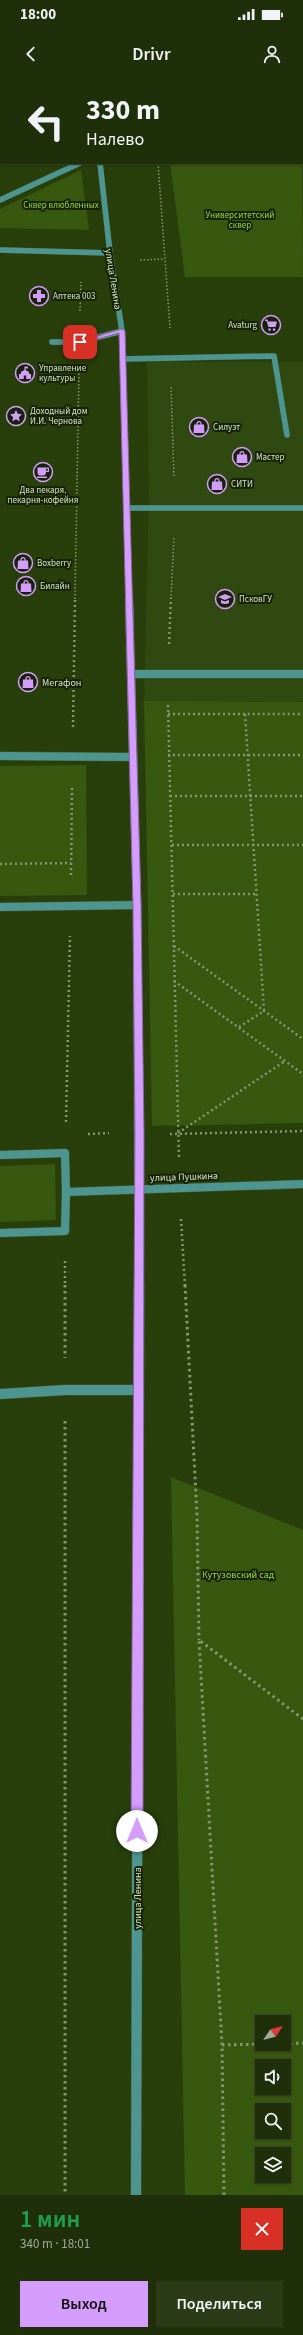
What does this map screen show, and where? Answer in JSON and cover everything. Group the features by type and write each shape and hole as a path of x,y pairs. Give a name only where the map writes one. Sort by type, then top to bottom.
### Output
{"street":[{"path":"0,200 78,164"},
{"name":"улица Ленина","path":"100,164 110,253 122,331 128,508 137,906 139,1133 136,2195"},
{"path":"0,250 110,253"},
{"path":"52,342 80,342 122,331"},
{"path":"122,359 274,356 287,435"},
{"path":"128,508 303,508"},
{"path":"132,674 303,674"},
{"path":"0,756 133,757"},
{"path":"0,907 70,905 137,906"},
{"path":"0,1155 65,1153 66,1192 65,1231 0,1233"},
{"name":"улица Пушкина","path":"66,1192 303,1184"},
{"path":"0,1394 65,1390 138,1390"}],"path":[{"path":"65,1153 81,253"},
{"path":"168,714 303,714"},
{"path":"246,714 264,1011"},
{"path":"168,755 303,755"},
{"path":"170,796 303,796"},
{"path":"172,845 303,845"},
{"path":"0,864 71,863"},
{"path":"173,894 258,894"},
{"path":"174,946 303,1039"},
{"path":"174,981 303,1074"},
{"path":"239,1027 264,1011"},
{"path":"178,1134 286,1061"},
{"path":"66,1134 178,1134 303,1131"},
{"path":"180,1187 197,1515 199,1640 222,2045 224,2195"},
{"path":"65,1231 65,2195"},
{"path":"199,1640 303,1719"},
{"path":"222,2045 255,2044"},
{"path":"291,2044 303,2044"}],"shaded area":[{"name":"ПсковГУ","path":"147,360 194,362 303,362 303,702 144,701 149,495"}],"green space":[{"name":"Университетский сквер","path":"170,164 302,164 303,277 185,277"},
{"name":"Сквер влюбленных","path":"81,170 89,230 0,228 0,209"},
{"path":"144,701 303,702 303,1123 152,1126"},
{"path":"86,765 87,895 0,896 0,766"},
{"path":"55,1164 56,1220 0,1222 0,1166"},
{"name":"Кутузовский сад","path":"171,1477 303,1530 303,2195 185,2195"}],"place":[{"name":"Аптека 003","path":"39,296"},
{"name":"Avaturg","path":"271,325"},
{"name":"Управление культуры","path":"25,373"},
{"name":"Доходный дом И.И. Чернова","path":"16,416"},
{"name":"Силуэт","path":"199,427"},
{"name":"Мастер","path":"242,457"},
{"name":"Два пекаря, пекарня-кофейня","path":"43,472"},
{"name":"СИТИ","path":"217,484"},
{"name":"Boxberry","path":"23,563"},
{"name":"Билайн","path":"26,586"},
{"name":"ПсковГУ","path":"225,599"},
{"name":"Мегафон","path":"28,682"}],"route":[{"path":"80,342 122,331 122,359 126,402 137,906 139,1133 137,1831"}]}
